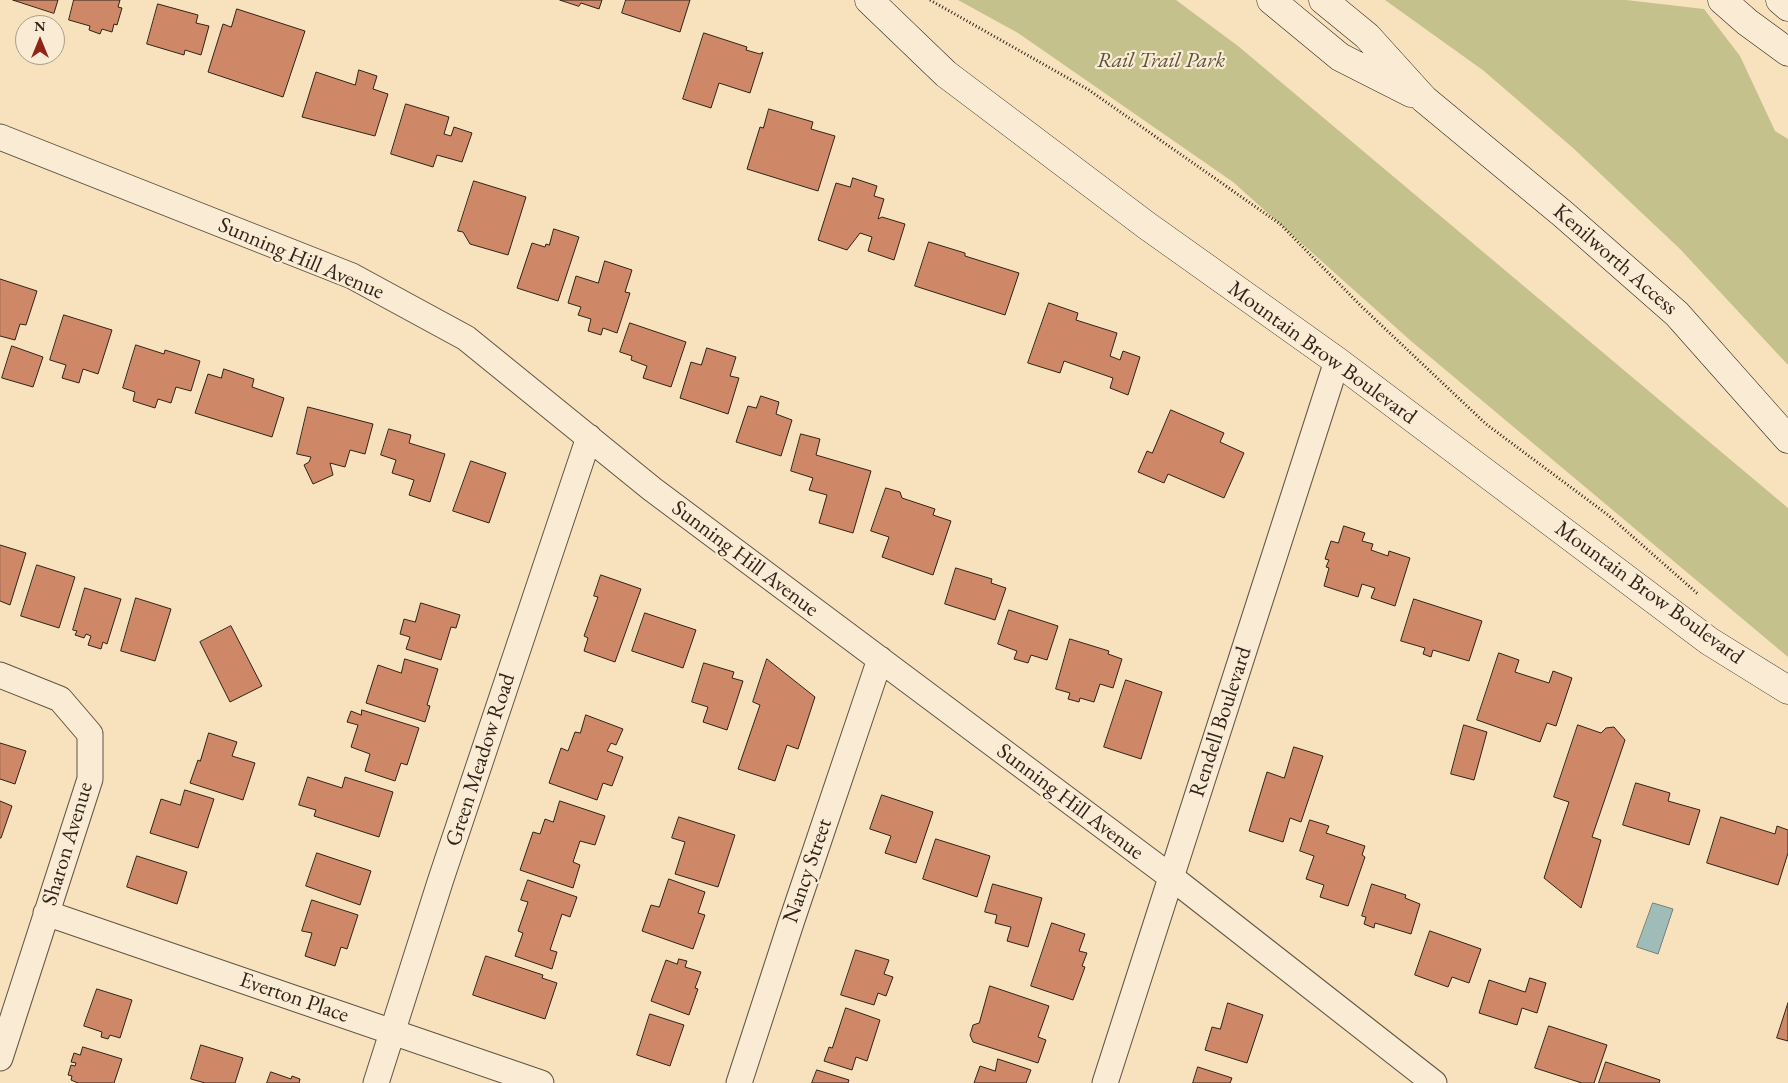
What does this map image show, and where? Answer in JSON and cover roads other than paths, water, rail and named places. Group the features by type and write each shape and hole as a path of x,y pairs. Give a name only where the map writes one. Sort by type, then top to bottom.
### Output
{"main road":[{"name":"Mountain Brow Boulevard","path":"869,0 946,74 1146,225 1337,361 1709,641 1788,690"},
{"name":"Kenilworth Access","path":"1271,0 1340,57 1424,99"},
{"name":"Kenilworth Access","path":"1323,0 1367,36 1424,99 1563,214 1676,314 1788,439"},
{"path":"1710,0 1746,22 1788,52"},
{"path":"1722,0 1746,22"},
{"path":"1780,0 1788,7"}],"street":[{"name":"Sunning Hill Avenue","path":"0,137 352,276 466,338 652,489 1171,877 1434,1083"},
{"name":"Rendell Boulevard","path":"1105,1083 1337,361"},
{"name":"Green Meadow Road","path":"376,1083 441,880 589,437"},
{"name":"Nancy Street","path":"739,1083 880,659"},
{"name":"Sharon Avenue","path":"0,675 60,699 90,734 90,778 46,913 6,1013 0,1058"},
{"name":"Everton Place","path":"46,913 541,1083"}],"water":[{"path":"1653,903 1673,909 1658,954 1637,947"}],"park label":[{"name":"Rail Trail Park","path":"1161,61"}]}
